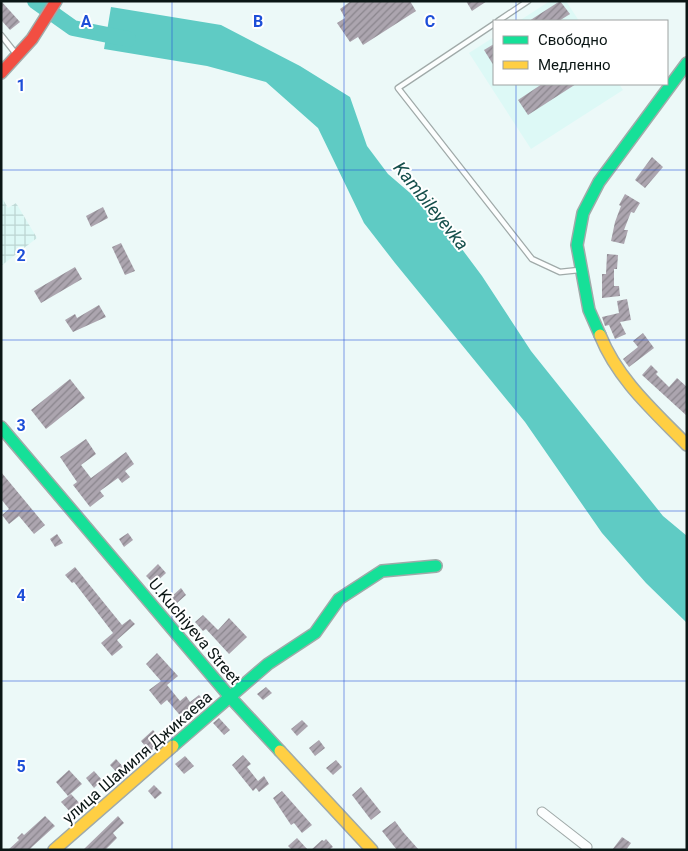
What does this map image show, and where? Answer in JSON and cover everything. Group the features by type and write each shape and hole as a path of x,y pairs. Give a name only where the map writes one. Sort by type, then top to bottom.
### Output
{"street":[{"path":"1,73 19,57 42,26 56,1"},
{"path":"687,64 598,182 582,221 577,245 589,310 607,353 633,390 687,445"},
{"name":"U.Kuchiyeva Street","path":"1,427 230,697 372,850"},
{"name":"улица Шамиля Джикаева","path":"54,850 268,664 316,633 339,600 382,571 436,566"},
{"path":"542,812 587,847 586,850"}],"lane":[{"path":"500,20 528,1"},
{"path":"493,25 398,88 532,259 560,272 582,270"},
{"path":"1,35 19,57"}],"shaded area":[{"path":"550,1 566,1 578,20 521,20"},
{"path":"493,38 493,85 620,85 623,90 531,149 469,53"},
{"path":"1,196 8,208 16,203 37,238 1,266"}],"water":[{"path":"111,7 221,25 300,66 350,97 367,146 388,174 438,217 482,276 531,351 663,516 687,536 687,623 646,583 602,533 525,422 364,223 318,128 266,82 207,66 104,49"}],"building":[{"path":"1,1 20,22 10,30 1,20"},
{"path":"351,1 410,1 416,11 363,45 358,37 350,42 337,23 345,18 340,9"},
{"path":"466,1 487,1 472,11"},
{"path":"560,1 570,14 561,20 531,20"},
{"path":"493,45 493,64 484,50"},
{"path":"540,85 574,85 528,115 518,100"},
{"path":"652,157 663,167 645,188 635,180"},
{"path":"625,194 640,203 634,213 631,212 624,230 628,230 624,244 611,241 621,206 619,205"},
{"path":"103,207 108,218 91,227 86,216"},
{"path":"121,243 135,271 125,275 112,247"},
{"path":"607,254 618,255 617,269 614,269 614,286 619,286 620,296 602,298 602,274 606,274"},
{"path":"75,267 82,279 41,303 34,291"},
{"path":"627,299 631,320 620,322 626,334 615,339 609,325 605,326 602,317 619,313 617,301"},
{"path":"99,305 106,317 73,332 65,320 75,314 77,318"},
{"path":"643,333 654,348 629,367 623,359 638,347 633,341"},
{"path":"651,365 658,372 656,374 669,387 677,378 687,387 687,416 642,375"},
{"path":"70,379 85,398 46,429 31,410"},
{"path":"86,439 96,454 81,465 91,478 126,452 134,464 125,471 130,477 122,483 118,478 100,491 104,496 90,507 73,485 77,482 60,457"},
{"path":"1,472 45,525 34,534 19,516 9,524 2,515 9,509 1,499"},
{"path":"128,533 133,540 124,547 119,539"},
{"path":"57,534 63,543 55,547 50,539"},
{"path":"158,564 166,573 154,584 146,576"},
{"path":"75,567 122,625 130,619 135,624 117,640 123,647 112,656 101,643 113,633 74,582 72,583 65,575"},
{"path":"181,588 186,595 177,603 171,597"},
{"path":"203,615 218,630 229,618 247,637 229,654 206,629 203,631 195,622"},
{"path":"157,653 178,676 167,685 180,701 186,696 190,702 199,695 206,703 184,720 167,700 161,705 149,690 161,681 146,664"},
{"path":"266,687 272,693 263,700 257,694"},
{"path":"219,718 230,730 224,735 213,723"},
{"path":"302,720 308,726 297,736 291,729"},
{"path":"153,730 162,741 150,752 141,741"},
{"path":"319,740 325,748 315,756 309,748"},
{"path":"243,755 251,764 247,767 258,781 264,776 269,784 259,792 256,788 253,791 232,765"},
{"path":"185,756 194,766 184,774 175,764"},
{"path":"116,759 125,769 119,775 110,765"},
{"path":"336,760 342,767 333,775 326,768"},
{"path":"69,770 82,784 68,796 56,782"},
{"path":"94,771 102,780 94,788 86,778"},
{"path":"154,785 162,793 155,799 148,791"},
{"path":"361,787 381,812 371,820 352,795"},
{"path":"282,791 312,825 302,833 294,823 291,825 273,798"},
{"path":"71,794 83,807 73,815 61,802"},
{"path":"45,816 55,826 29,850 8,850 19,840 17,838 22,833 24,835"},
{"path":"118,816 124,823 113,833 117,838 105,850 83,850"},
{"path":"395,821 419,850 397,850 382,831"},
{"path":"622,837 631,843 626,850 612,850"},
{"path":"297,838 308,850 292,850 288,846"},
{"path":"326,839 333,847 329,850 311,850 322,840"}],"waterway":[{"name":"Kambileyevka","path":"35,1 73,28 128,39"}],"traffic: fast":[{"path":"600,335 589,310 577,245 583,213 599,182 687,63"},
{"path":"1,427 230,697 280,751"},
{"path":"173,746 268,664 315,633 339,599 382,571 436,566"}],"traffic: slow":[{"path":"600,335 627,381 687,445"},
{"path":"54,850 173,746"},
{"path":"280,751 372,850"}],"traffic: jam":[{"path":"1,73 32,39 56,1"}]}
